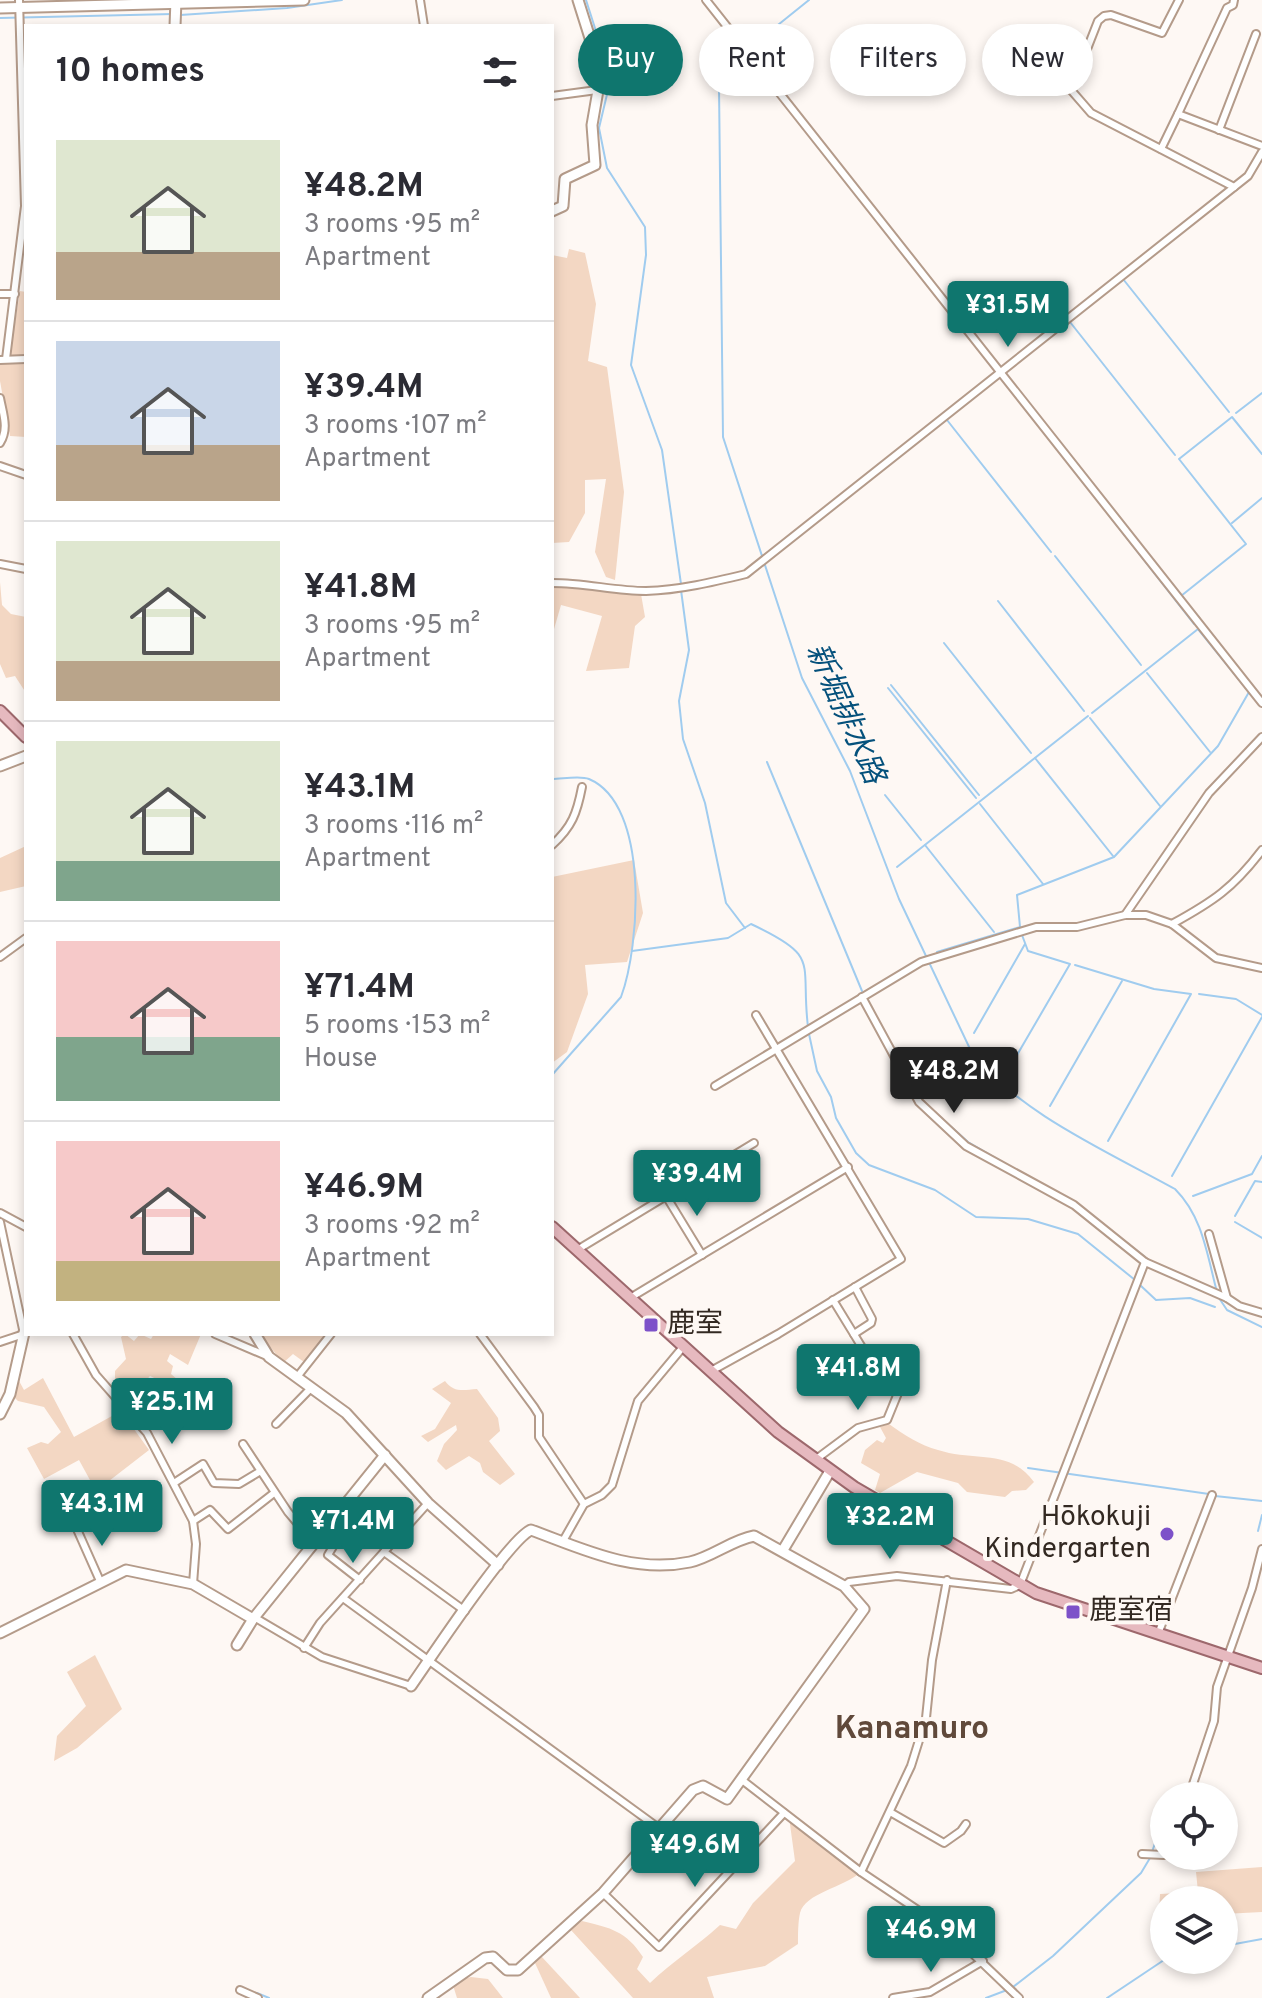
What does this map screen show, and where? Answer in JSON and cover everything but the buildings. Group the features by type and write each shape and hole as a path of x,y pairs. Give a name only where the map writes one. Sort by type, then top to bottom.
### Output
{"main road":[{"path":"0,711 24,735"},
{"path":"554,1229 683,1347 830,1471 1020,1585 1064,1604 1262,1668"}],"street":[{"path":"0,8 20,4 304,0"},
{"path":"420,0 424,24"},
{"path":"578,0 586,24"},
{"path":"706,0 1262,703"},
{"path":"1179,0 1162,33 1111,15 1104,16 1098,21 1071,90 1091,113 1234,188"},
{"path":"1161,149 1227,8 1233,5 1234,0"},
{"path":"175,24 177,3"},
{"path":"20,4 24,106"},
{"path":"1219,130 1256,34"},
{"path":"554,96 578,93"},
{"path":"554,210 563,206 565,179 595,165 592,125 596,96"},
{"path":"1178,114 1262,146"},
{"path":"554,583 586,583 645,591 746,574 1234,188 1248,176 1262,152"},
{"path":"24,243 3,359 24,359"},
{"path":"0,294 24,290"},
{"path":"0,398 6,425 0,443"},
{"path":"0,466 24,474"},
{"path":"0,564 24,569"},
{"path":"1125,915 1202,802 1238,759 1262,737"},
{"path":"0,766 24,757"},
{"path":"554,843 568,831 577,813 582,787"},
{"path":"1172,924 1224,894 1242,877 1262,850"},
{"path":"715,1086 921,962 1036,927 1077,927 1125,915 1146,915 1172,924 1216,958 1262,968"},
{"path":"0,957 24,939"},
{"path":"862,997 925,1109 966,1146 1074,1205 1145,1262 1239,1306 1262,1313"},
{"path":"711,1371 901,1259 756,1015"},
{"path":"577,1250 754,1143"},
{"path":"630,1298 848,1167"},
{"path":"666,1196 702,1255"},
{"path":"0,1213 24,1226"},
{"path":"0,1222 24,1325"},
{"path":"1209,1234 1224,1297"},
{"path":"844,1586 849,1582 893,1576 1011,1589 1020,1585 1145,1262"},
{"path":"854,1334 871,1323 872,1319 855,1287"},
{"path":"833,1300 863,1349"},
{"path":"0,1342 24,1330"},
{"path":"0,1414 10,1394 24,1333"},
{"path":"74,1336 96,1375 147,1433 193,1521 196,1544 193,1584"},
{"path":"220,1336 269,1357 346,1413 428,1503 498,1565"},
{"path":"256,1336 269,1357"},
{"path":"297,1377 329,1336"},
{"path":"481,1336 539,1415 539,1437 584,1504"},
{"path":"563,1541 584,1504 602,1495 612,1485 638,1401 683,1347"},
{"path":"815,1460 858,1428 887,1420 907,1371"},
{"path":"276,1424 311,1388"},
{"path":"243,1444 274,1493 318,1538 334,1545 328,1555 360,1580"},
{"path":"237,1645 254,1618 385,1455"},
{"path":"174,1483 203,1464 214,1483 239,1484 259,1472"},
{"path":"783,1550 830,1471"},
{"path":"193,1521 210,1510 228,1529 274,1493"},
{"path":"1158,1634 1212,1495"},
{"path":"304,1648 320,1623 428,1503"},
{"path":"76,1527 100,1581"},
{"path":"0,1633 126,1570 193,1584 304,1648 343,1665 411,1686 498,1565 527,1531 606,1558 648,1565 688,1562 750,1536 783,1550 844,1586 864,1609 727,1799 698,1786 603,1893 518,1970 507,1970 493,1957 485,1958 428,1998"},
{"path":"1194,1782 1214,1721 1217,1687 1252,1588 1262,1549"},
{"path":"384,1552 465,1611"},
{"path":"861,1872 911,1766 926,1718 932,1660 947,1580"},
{"path":"343,1598 660,1829"},
{"path":"742,1780 861,1872 928,1915 983,1961 1018,1997"},
{"path":"890,1812 944,1843 966,1824"},
{"path":"603,1893 659,1947 784,1813"},
{"path":"1142,1854 1150,1854"},
{"path":"893,1998 930,1992 983,1961"},
{"path":"240,1990 258,1998"}],"shaded area":[{"path":"569,249 585,253 596,304 588,361 607,367 624,492 615,580 606,577 595,552 606,479 585,480 585,513 569,542 554,543 554,255 567,258"},
{"path":"20,291 24,292 24,356 13,357 10,354"},
{"path":"24,361 24,437 10,436 0,364"},
{"path":"0,582 2,605 11,614 24,617 24,690 15,676 6,678 0,664"},
{"path":"588,586 614,593 641,594 645,617 635,626 629,668 586,671 602,616 561,605 554,629 554,588"},
{"path":"24,847 24,886 0,892 0,858"},
{"path":"634,860 643,913 627,962 585,965 588,994 567,1052 554,1062 554,877"},
{"path":"128,1336 134,1341 138,1336 151,1339 153,1336 200,1336 188,1365 170,1354 167,1361 173,1366 171,1374 178,1380 175,1388 150,1376 125,1404 115,1393 115,1371 126,1359 121,1337"},
{"path":"262,1336 324,1336 304,1362 293,1354 283,1363"},
{"path":"43,1378 74,1437 121,1411 149,1450 96,1491 79,1460 44,1479 27,1448 41,1442 48,1444 61,1432 44,1407 18,1401 13,1396 18,1379 24,1390"},
{"path":"445,1381 455,1389 477,1389 498,1418 500,1431 489,1441 515,1474 500,1485 483,1472 480,1463 469,1456 446,1470 437,1461 444,1444 457,1430 456,1425 428,1442 421,1436 435,1429 451,1403 432,1389"},
{"path":"889,1424 931,1448 1014,1464 1034,1482 1026,1490 1012,1491 1005,1497 967,1492 958,1483 917,1472 880,1493 875,1490 880,1474 861,1463 865,1450 877,1440 883,1443 886,1438 880,1427"},
{"path":"95,1655 122,1709 77,1748 54,1761 57,1736 86,1706 67,1672"},
{"path":"789,1817 861,1872 817,1895 803,1906 799,1917 798,1944 765,1966 707,1977 714,1998 633,1998 570,1929 582,1921 624,1936 643,1957 637,1969 650,1983 720,1925 736,1929 753,1903 795,1861"},
{"path":"1262,1867 1262,1912 1238,1913 1238,1886 1197,1886 1196,1872"},
{"path":"541,1956 580,1998 551,1998 535,1963"},
{"path":"471,1977 488,1979 503,1998 457,1998 452,1982"}],"waterway":[{"path":"180,15 287,8 342,0"},
{"path":"586,0 609,72 609,86 599,128 607,168 645,227 646,255 631,365 662,450 681,584"},
{"name":"新堀排水路","path":"779,24 809,0"},
{"path":"0,18 173,14"},
{"name":"新堀排水路","path":"719,96 723,437 802,678 850,771 899,899 971,1051 1012,1093 1037,1111 1094,1146 1175,1189 1198,1224 1217,1292"},
{"path":"1123,279 1229,412"},
{"path":"1070,322 1175,455"},
{"path":"1236,413 1262,393"},
{"path":"1200,619 1181,596 1246,544 1179,459 1232,417 1262,454"},
{"path":"947,420 1051,552"},
{"path":"1232,523 1262,498"},
{"path":"1108,514 1194,624"},
{"path":"1055,556 1141,665"},
{"path":"681,590 689,650 679,701 683,739 705,803 726,903 745,928"},
{"path":"998,601 1084,711"},
{"path":"937,952 1020,927 1017,895 1114,857 1218,746 1249,692 1198,629 1092,713"},
{"path":"944,643 1031,753"},
{"path":"1147,673 1210,752"},
{"path":"891,685 979,795"},
{"path":"888,688 976,798"},
{"path":"897,867 1088,716"},
{"path":"1090,718 1160,806"},
{"path":"1035,758 1113,856"},
{"path":"767,762 862,991"},
{"path":"554,779 589,779 609,794 622,817 631,846 635,879 633,945 621,997 554,1073"},
{"path":"885,795 921,840"},
{"path":"980,804 1043,884"},
{"path":"925,845 994,932"},
{"path":"632,951 728,938 751,924 789,945 803,963 808,1027"},
{"path":"1006,1074 1070,964 1028,951 1022,935"},
{"path":"974,1033 1025,944"},
{"path":"1075,965 1154,989 1191,994 1108,1141"},
{"path":"1050,1106 1122,981"},
{"path":"1199,994 1236,999 1262,1015"},
{"path":"1172,1176 1262,1017"},
{"path":"809,1034 817,1071 831,1097 836,1118 856,1153 869,1165 935,1190 976,1217 1028,1219 1078,1234 1135,1280"},
{"path":"919,1098 968,1142 1030,1178"},
{"path":"1193,1196 1252,1174 1262,1156"},
{"path":"1235,1216 1255,1181 1262,1182"},
{"path":"1235,1222 1262,1238"},
{"path":"1105,1226 1145,1257"},
{"path":"1140,1285 1156,1300 1190,1298 1215,1307"},
{"name":"新堀排水路","path":"1219,1298 1227,1310 1262,1327"},
{"path":"1028,1468 1209,1494"},
{"path":"1215,1496 1262,1501"},
{"name":"新堀排水路","path":"1258,1531 1262,1515"},
{"name":"新堀排水路","path":"1013,1987 1053,1956 1141,1873 1150,1858"},
{"path":"1238,1943 1262,1939"},
{"path":"1107,1998 1150,1969"},
{"name":"新堀排水路","path":"986,1998 1007,1990"},
{"path":"257,1993 269,1998"}],"place":[{"name":"鹿室","path":"651,1325"},
{"name":"Hōkokuji Kindergarten","path":"1167,1534"},
{"name":"鹿室宿","path":"1073,1612"}],"district":[{"name":"Kanamuro","path":"912,1730"}]}
